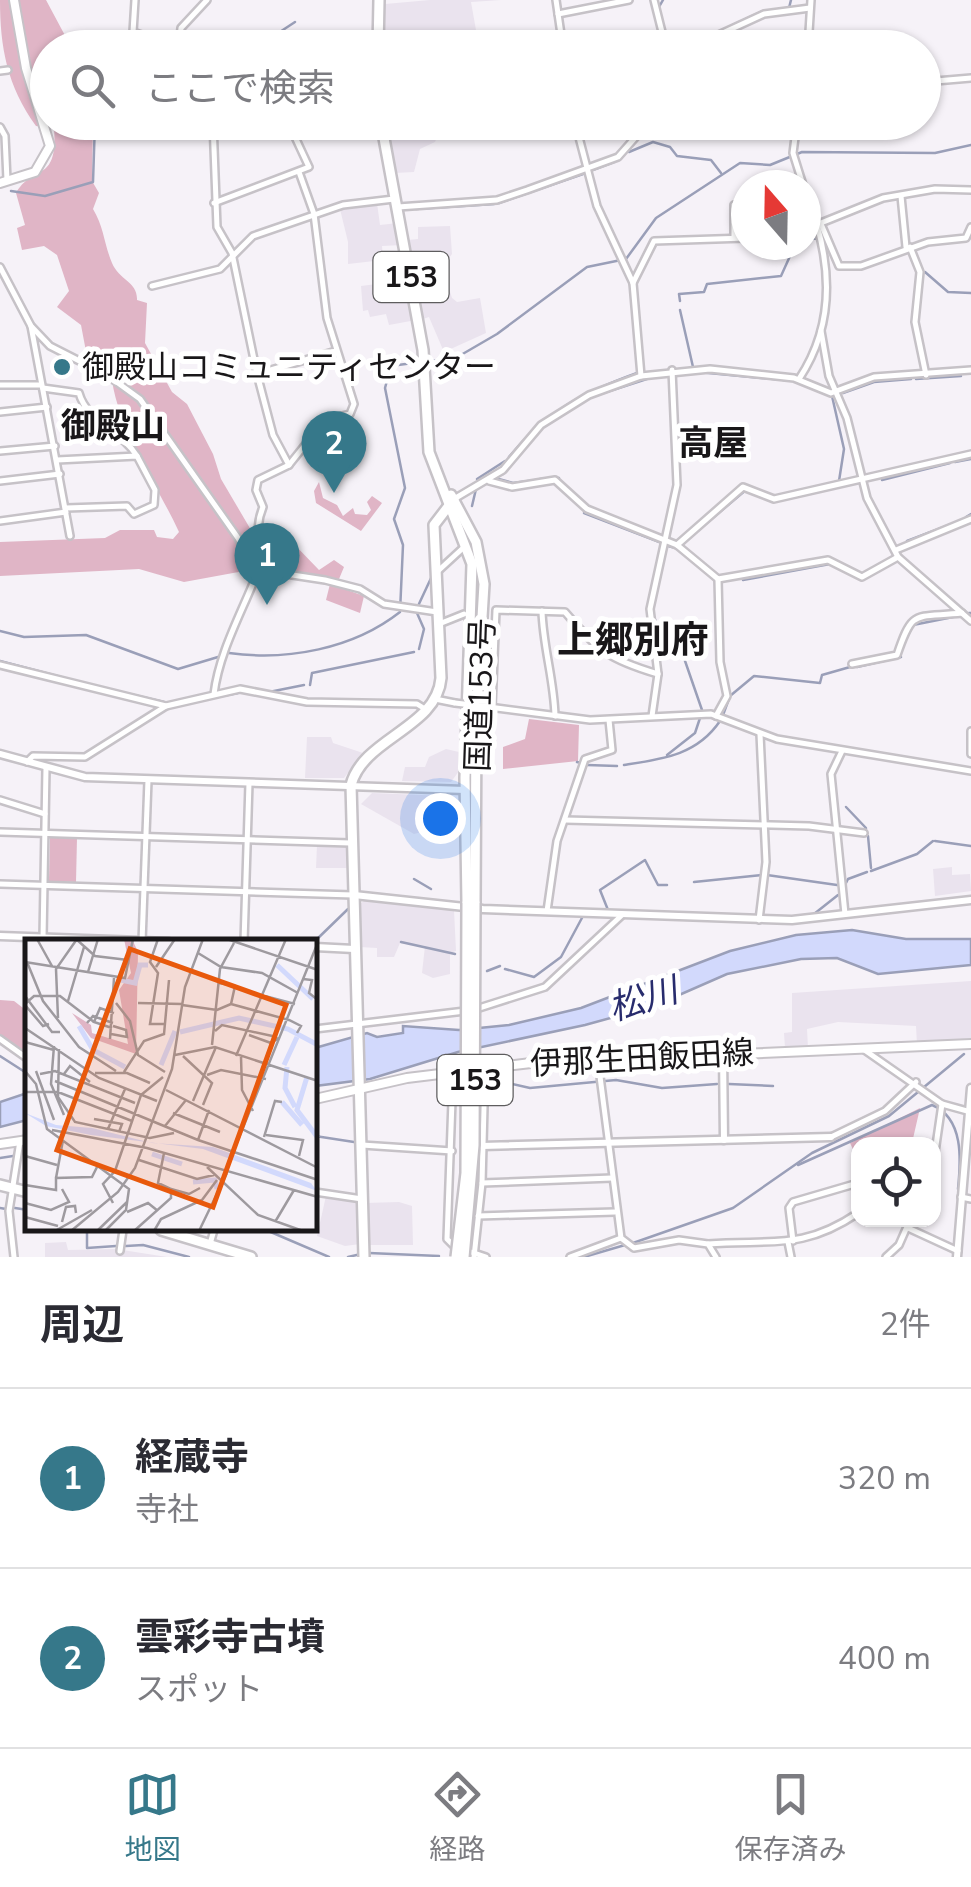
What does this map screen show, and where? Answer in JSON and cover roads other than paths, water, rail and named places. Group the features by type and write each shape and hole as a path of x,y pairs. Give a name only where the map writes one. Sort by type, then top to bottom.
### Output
{"highway":[{"path":"378,30 379,0"},
{"name":"国道153号","path":"385,140 424,350 429,432 451,502 476,542 484,584 470,790 474,1145 471,1256"},
{"name":"国道153号","path":"350,786 367,758 435,699 441,678 434,524 451,502"},
{"path":"350,786 364,1255"},
{"name":"国道153号","path":"456,1257 467,1141 471,903"},
{"path":"0,1186 25,1191"},
{"path":"168,1232 251,1257"}],"main road":[{"path":"14,0 30,81"},
{"path":"3,182 34,172 50,146 48,140"},
{"name":"伊那生田飯田線","path":"318,1097 360,1085 453,1072 598,1058 971,1044"},
{"path":"0,1144 24,1140"}],"street":[{"path":"134,30 135,0"},
{"path":"180,30 207,0"},
{"path":"556,0 560,30"},
{"path":"558,14 630,0"},
{"path":"654,0 662,30"},
{"path":"809,30 811,0"},
{"path":"729,30 764,14 810,8"},
{"path":"941,81 971,78"},
{"path":"0,127 5,136 3,182"},
{"path":"213,140 214,203 220,238 232,254 273,434 289,465"},
{"path":"214,203 309,167 298,140"},
{"path":"579,140 585,170 633,283 640,376"},
{"path":"152,286 220,269 253,236 314,214 397,203 497,200 618,158 634,140"},
{"path":"794,140 793,156 798,170"},
{"path":"214,694 219,670 258,572 254,532 263,507 256,485 261,477 289,465 326,420 353,412 327,318 314,214 299,172"},
{"path":"821,225 900,196 935,189 971,190"},
{"path":"900,196 908,248 920,272 915,322 926,375"},
{"path":"821,227 839,266 861,266 908,248 966,238 971,228"},
{"path":"799,379 821,331 828,288 821,233"},
{"path":"633,283 654,241 731,238"},
{"path":"0,267 31,326 55,350 107,374 140,400 258,572 325,580 360,589 401,608 438,612"},
{"path":"31,326 70,536"},
{"path":"821,331 828,376 838,392 868,498 897,554 971,621"},
{"path":"257,374 337,351"},
{"path":"451,502 504,470 540,425 589,395 640,376 710,369 799,379 825,393 838,392 874,377 971,370"},
{"path":"652,716 658,674 650,609 678,485 672,370"},
{"path":"0,385 79,392 82,405 127,441 156,494 151,508 134,514 128,506 67,510 0,521"},
{"path":"0,412 47,407"},
{"path":"0,451 54,446"},
{"path":"677,545 743,487 774,500 971,454"},
{"path":"58,460 137,456"},
{"path":"0,481 60,474"},
{"path":"486,480 512,487 555,480 587,509 677,545 718,579 760,575 821,560 842,564 862,577 897,554 971,519"},
{"path":"436,572 463,548"},
{"path":"716,716 727,696 720,662 718,579"},
{"path":"491,707 496,610 564,612 582,636 620,663 658,674"},
{"path":"542,610 543,640 554,678 555,716"},
{"path":"852,664 897,655 903,630 911,621 963,613"},
{"path":"438,624 464,614"},
{"path":"0,666 166,706"},
{"path":"27,762 33,756 85,757 166,706 240,689 296,701 417,704 425,709"},
{"path":"435,699 609,720 716,716 760,734 842,752 971,771"},
{"path":"548,911 557,841 585,758 611,754 609,720"},
{"path":"971,730 971,754"},
{"path":"759,920 766,862 760,734"},
{"path":"842,752 832,766 834,830 846,916"},
{"path":"0,754 85,777 470,790"},
{"path":"43,938 46,768"},
{"path":"142,939 148,780"},
{"path":"244,939 248,783"},
{"path":"0,800 46,814"},
{"path":"565,820 864,833"},
{"path":"0,832 350,842"},
{"path":"0,884 353,895 548,911 759,920 846,916 971,900"},
{"path":"318,1029 482,1008 545,987 622,915"},
{"path":"0,936 68,939"},
{"path":"318,947 354,948"},
{"path":"0,1039 25,1056"},
{"path":"862,1049 919,1084 941,1107 970,1112"},
{"path":"723,1054 724,1140"},
{"path":"598,1058 616,1212 625,1243"},
{"path":"471,1256 482,1182 484,1068"},
{"path":"453,1072 447,1239 449,1246 471,1256 486,1257"},
{"path":"362,1145 452,1150 831,1136 884,1111 919,1084"},
{"path":"890,1256 908,1228 957,1254 971,1088"},
{"path":"937,1137 941,1107"},
{"path":"14,1257 9,1211 24,1140"},
{"path":"482,1182 612,1178"},
{"path":"791,1257 788,1208 793,1202 851,1185"},
{"path":"318,1192 362,1199"},
{"path":"961,1198 971,1199"},
{"path":"478,1216 616,1212"},
{"path":"570,1257 625,1243 790,1242 818,1235 851,1217"},
{"path":"120,1252 123,1232"},
{"path":"210,1244 213,1232"},
{"path":"708,1244 716,1257"}],"water":[{"name":"松川","path":"852,930 906,939 971,939 971,965 878,974 837,958 801,959 727,974 654,1006 585,1025 458,1052 370,1079 318,1086 318,1047 367,1033 377,1037 403,1033 403,1026 459,1030 509,1025 581,1008 730,951 796,935"},
{"path":"25,1094 25,1121 0,1127 0,1102"}],"waterway":[{"path":"659,7 663,0"},
{"path":"789,8 791,0"},
{"path":"733,25 763,11"},
{"path":"283,30 295,22"},
{"path":"11,191 45,196 93,182 94,140"},
{"path":"629,152 653,142 670,147 677,156 711,160 721,173"},
{"path":"430,361 454,359 497,334 587,267 626,259 656,218 740,163 770,165 802,152 935,153 971,145"},
{"path":"590,171 614,162"},
{"path":"499,203 583,174"},
{"path":"416,209 494,204"},
{"path":"680,301 679,294 704,292 707,284 781,276 788,260"},
{"path":"841,263 861,263"},
{"path":"925,272 948,292 971,293"},
{"path":"680,310 693,367"},
{"path":"229,653 274,655 319,649 362,635 400,612 403,545 394,519 405,488 385,388 391,366 420,362"},
{"path":"698,372 795,381"},
{"path":"509,457 537,427 566,405 637,373"},
{"path":"669,375 670,385"},
{"path":"916,379 961,376"},
{"path":"539,430 591,397 653,377"},
{"path":"843,393 874,382 911,379"},
{"path":"802,384 834,395"},
{"path":"817,487 839,481 844,449 832,396"},
{"path":"503,474 528,444"},
{"path":"955,462 971,459"},
{"path":"477,479 505,461"},
{"path":"882,480 950,463"},
{"path":"495,478 513,483 536,480"},
{"path":"540,479 559,478"},
{"path":"472,506 476,489"},
{"path":"682,544 747,489"},
{"path":"584,513 662,543"},
{"path":"966,517 971,514"},
{"path":"907,541 957,522"},
{"path":"668,546 676,548"},
{"path":"649,603 660,553"},
{"path":"743,580 830,564"},
{"path":"418,606 432,576"},
{"path":"417,613 424,629 419,649"},
{"path":"653,615 660,631 684,658 702,710"},
{"path":"913,625 958,616"},
{"path":"0,631 24,637 86,635 178,669 218,657"},
{"path":"310,685 312,673 414,652"},
{"path":"857,667 901,657"},
{"path":"0,661 61,677"},
{"path":"723,715 730,696 754,676 820,683 822,675 850,667"},
{"path":"269,692 304,685"},
{"path":"108,689 164,702"},
{"path":"207,699 238,693"},
{"path":"667,755 695,733 700,718"},
{"path":"624,765 690,748 720,721"},
{"path":"577,762 581,763"},
{"path":"587,765 617,766"},
{"path":"440,825 451,806"},
{"path":"846,807 866,828"},
{"path":"868,836 871,868"},
{"path":"871,871 917,854 933,841"},
{"path":"935,841 971,846"},
{"path":"608,910 600,890 645,860 658,885 667,885"},
{"path":"845,885 848,879 867,872"},
{"path":"694,882 762,875"},
{"path":"767,875 837,885"},
{"path":"414,879 431,889"},
{"path":"814,914 838,895"},
{"path":"317,939 348,909"},
{"path":"505,969 534,977 561,957 583,916"},
{"path":"401,942 455,954"},
{"path":"487,971 500,966"},
{"path":"633,1243 733,1208 812,1153 889,1116 964,1054"},
{"path":"0,1056 25,1072"},
{"path":"491,1079 530,1088 616,1080 662,1088 717,1084"},
{"path":"729,1084 773,1086"},
{"path":"798,1165 932,1105 942,1111 955,1130 960,1153 958,1189"},
{"path":"318,1136 354,1142"},
{"path":"0,1158 13,1156"},
{"path":"0,1208 6,1209"},
{"path":"15,1208 25,1210"},
{"path":"87,1232 87,1248 116,1246"},
{"path":"271,1232 329,1257"},
{"path":"126,1246 143,1245 189,1257"},
{"path":"584,1257 625,1245"},
{"path":"369,1253 439,1256"},
{"path":"348,1257 361,1254"}],"place":[{"name":"御殿山コミュニティセンター","path":"62,367"},
{"name":"雲彩寺古墳","path":"334,493"},
{"name":"経蔵寺","path":"267,605"}],"district":[{"name":"御殿山","path":"113,426"},
{"name":"高屋","path":"713,443"},
{"name":"上郷別府","path":"633,640"}]}
